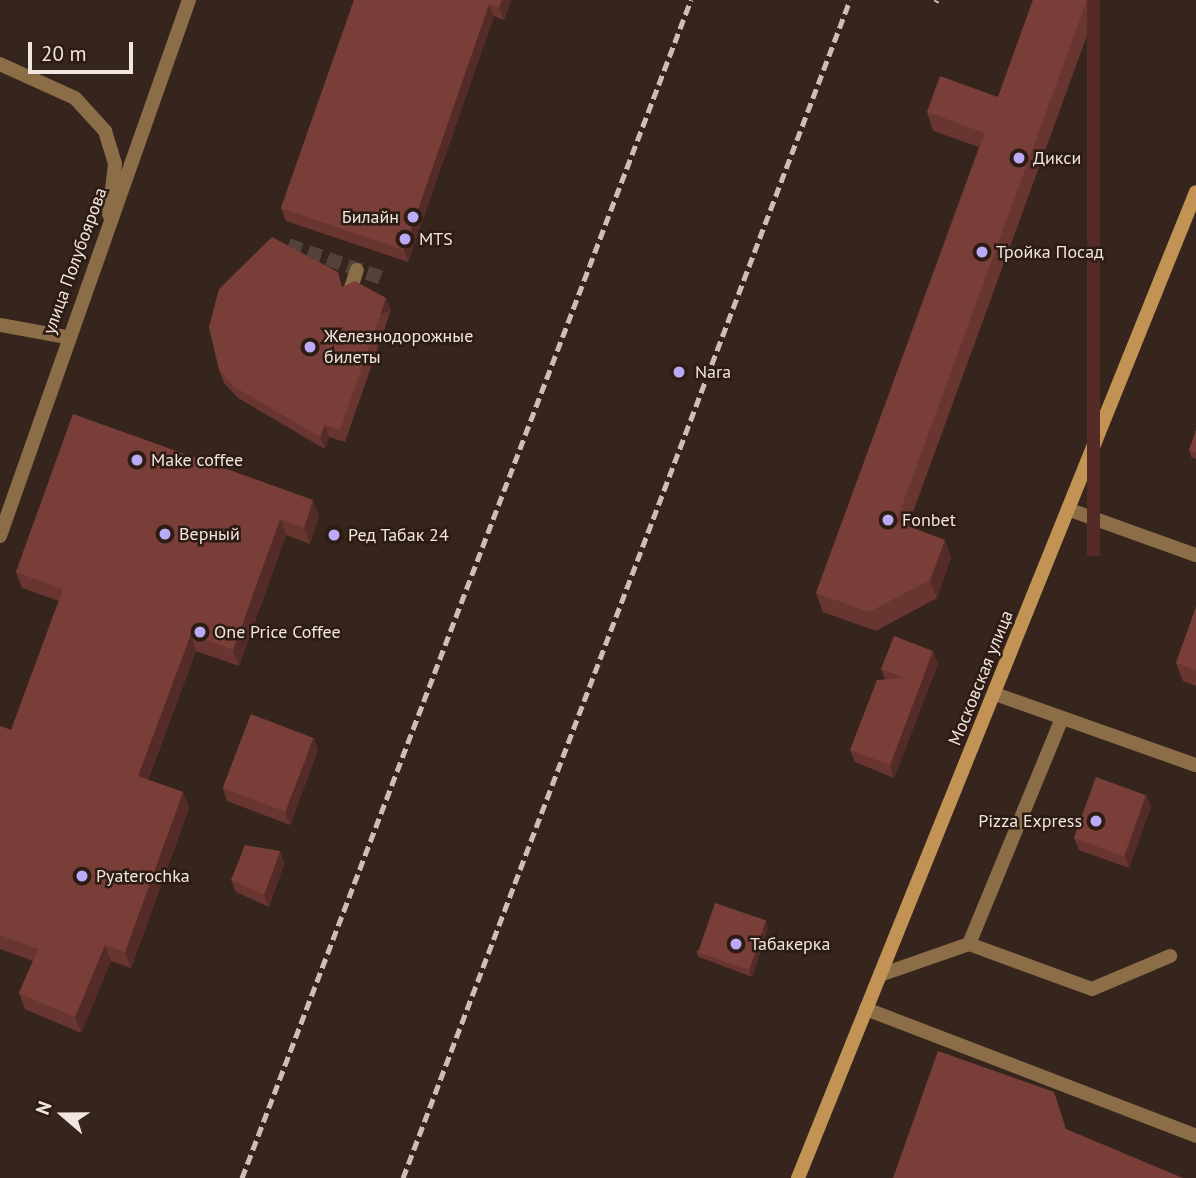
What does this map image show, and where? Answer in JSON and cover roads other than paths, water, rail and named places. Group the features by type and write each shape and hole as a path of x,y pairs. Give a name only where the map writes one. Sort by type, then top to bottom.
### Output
{"main road":[{"name":"Московская улица","path":"798,1178 1070,510 1196,192"}],"street":[{"name":"улица Полубоярова","path":"0,536 67,337 189,0"},
{"path":"0,64 75,98 105,131 115,164 104,235"},
{"path":"350,291 357,270"},
{"path":"0,325 67,337"},
{"path":"1070,510 1196,555"},
{"path":"995,694 1196,765"},
{"path":"969,944 1062,718"},
{"path":"880,975 969,944 1092,989 1170,956"},
{"path":"866,1009 1196,1136"}],"tunnel":[{"path":"288,245 385,279"}],"railway":[{"path":"242,1178 691,0"},
{"path":"403,1178 850,0"}],"place":[{"name":"Дикси","path":"1019,158"},
{"name":"Билайн","path":"413,217"},
{"name":"MTS","path":"405,239"},
{"name":"Тройка Посад","path":"982,252"},
{"name":"Железнодорожные билеты","path":"310,347"},
{"name":"Nara","path":"679,372"},
{"name":"Make coffee","path":"137,460"},
{"name":"Fonbet","path":"888,520"},
{"name":"Верный","path":"165,534"},
{"name":"Ред Табак 24","path":"334,535"},
{"name":"One Price Coffee","path":"200,632"},
{"name":"Pizza Express","path":"1096,821"},
{"name":"Pyaterochka","path":"82,876"},
{"name":"Табакерка","path":"736,944"}]}
